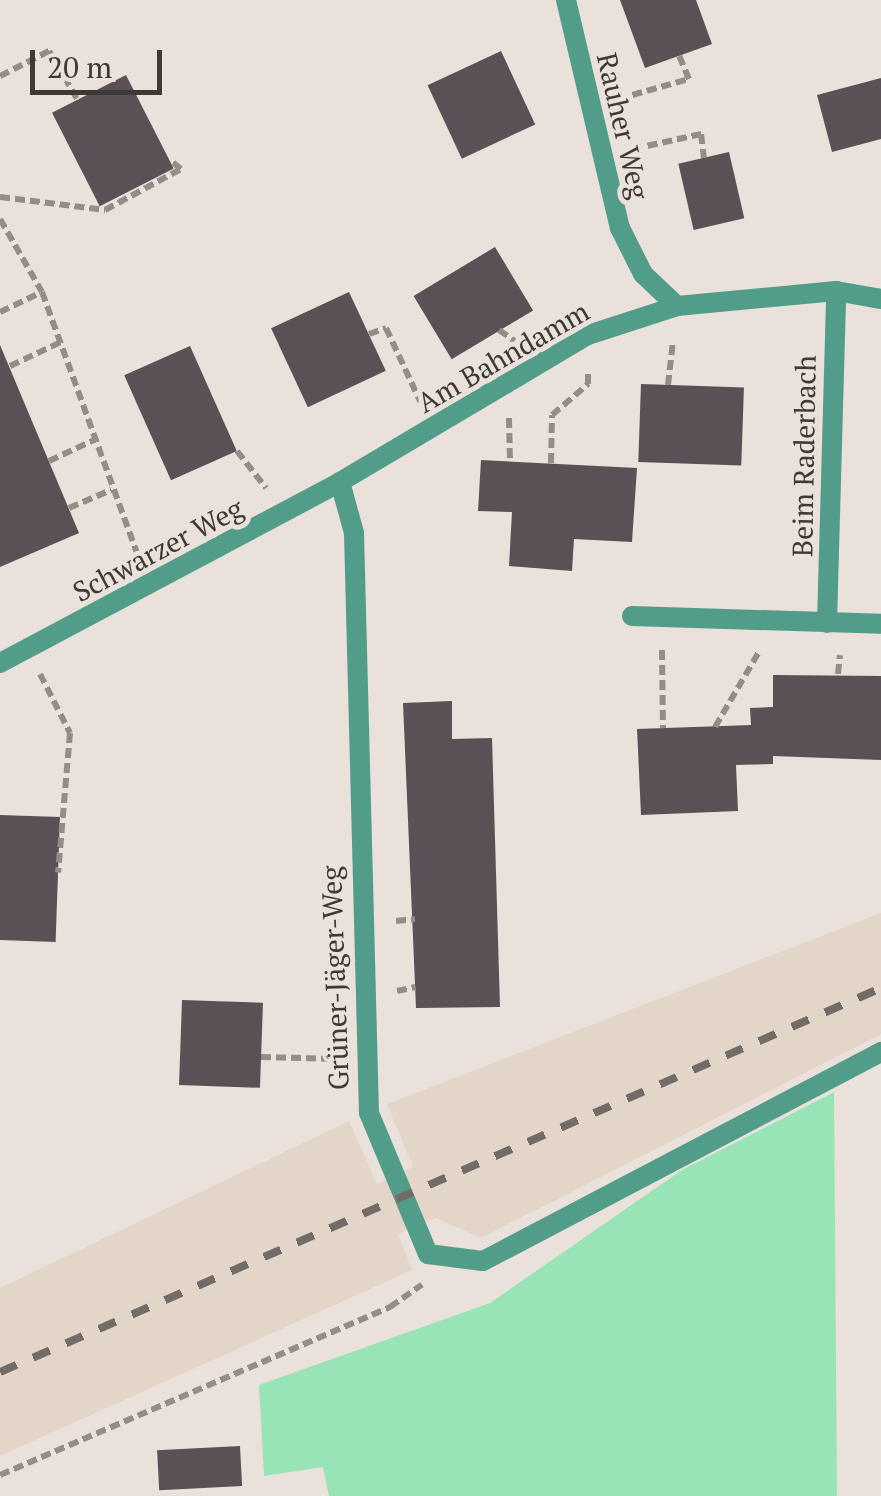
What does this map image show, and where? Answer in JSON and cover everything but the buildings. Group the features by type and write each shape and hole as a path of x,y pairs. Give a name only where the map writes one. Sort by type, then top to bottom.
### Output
{"street":[{"name":"Rauher Weg","path":"566,0 596,157 643,274 676,306"},
{"name":"Am Bahndamm","path":"340,482 588,335 676,306 836,291 881,299"},
{"name":"Beim Raderbach","path":"827,622 836,291"},
{"name":"Schwarzer Weg","path":"0,663 150,587 340,482"},
{"name":"Grüner-Jäger-Weg","path":"340,482 354,532 364,1059 369,1113 428,1254 452,1264"},
{"path":"632,616 881,624"},
{"path":"452,1264 483,1261 881,1052"}],"path":[{"path":"0,76 49,52 77,99"},
{"path":"587,108 689,78 679,56"},
{"path":"596,157 702,134 704,158"},
{"path":"0,197 105,210 181,169 170,160"},
{"path":"0,219 42,292 111,490 150,587"},
{"path":"0,312 42,292"},
{"path":"368,334 386,328 433,429"},
{"path":"550,463 552,415 588,384 588,335"},
{"path":"10,366 61,342"},
{"path":"48,461 94,440"},
{"path":"236,451 254,463 280,515"},
{"path":"69,508 111,490"},
{"path":"661,617 664,728"},
{"path":"715,727 776,621"},
{"path":"28,651 70,733 65,874 58,872"},
{"path":"260,1057 364,1059"},
{"path":"0,1474 390,1307 452,1264"}],"shaded area":[{"path":"881,913 881,1034 481,1238 436,1218 398,1234 412,1270 0,1456 0,1288 349,1121 377,1184 413,1167 387,1104"}],"green space":[{"path":"834,1092 837,1496 329,1496 323,1467 264,1476 259,1385 490,1303 682,1170"}],"railway":[{"path":"0,1372 881,988"}]}
